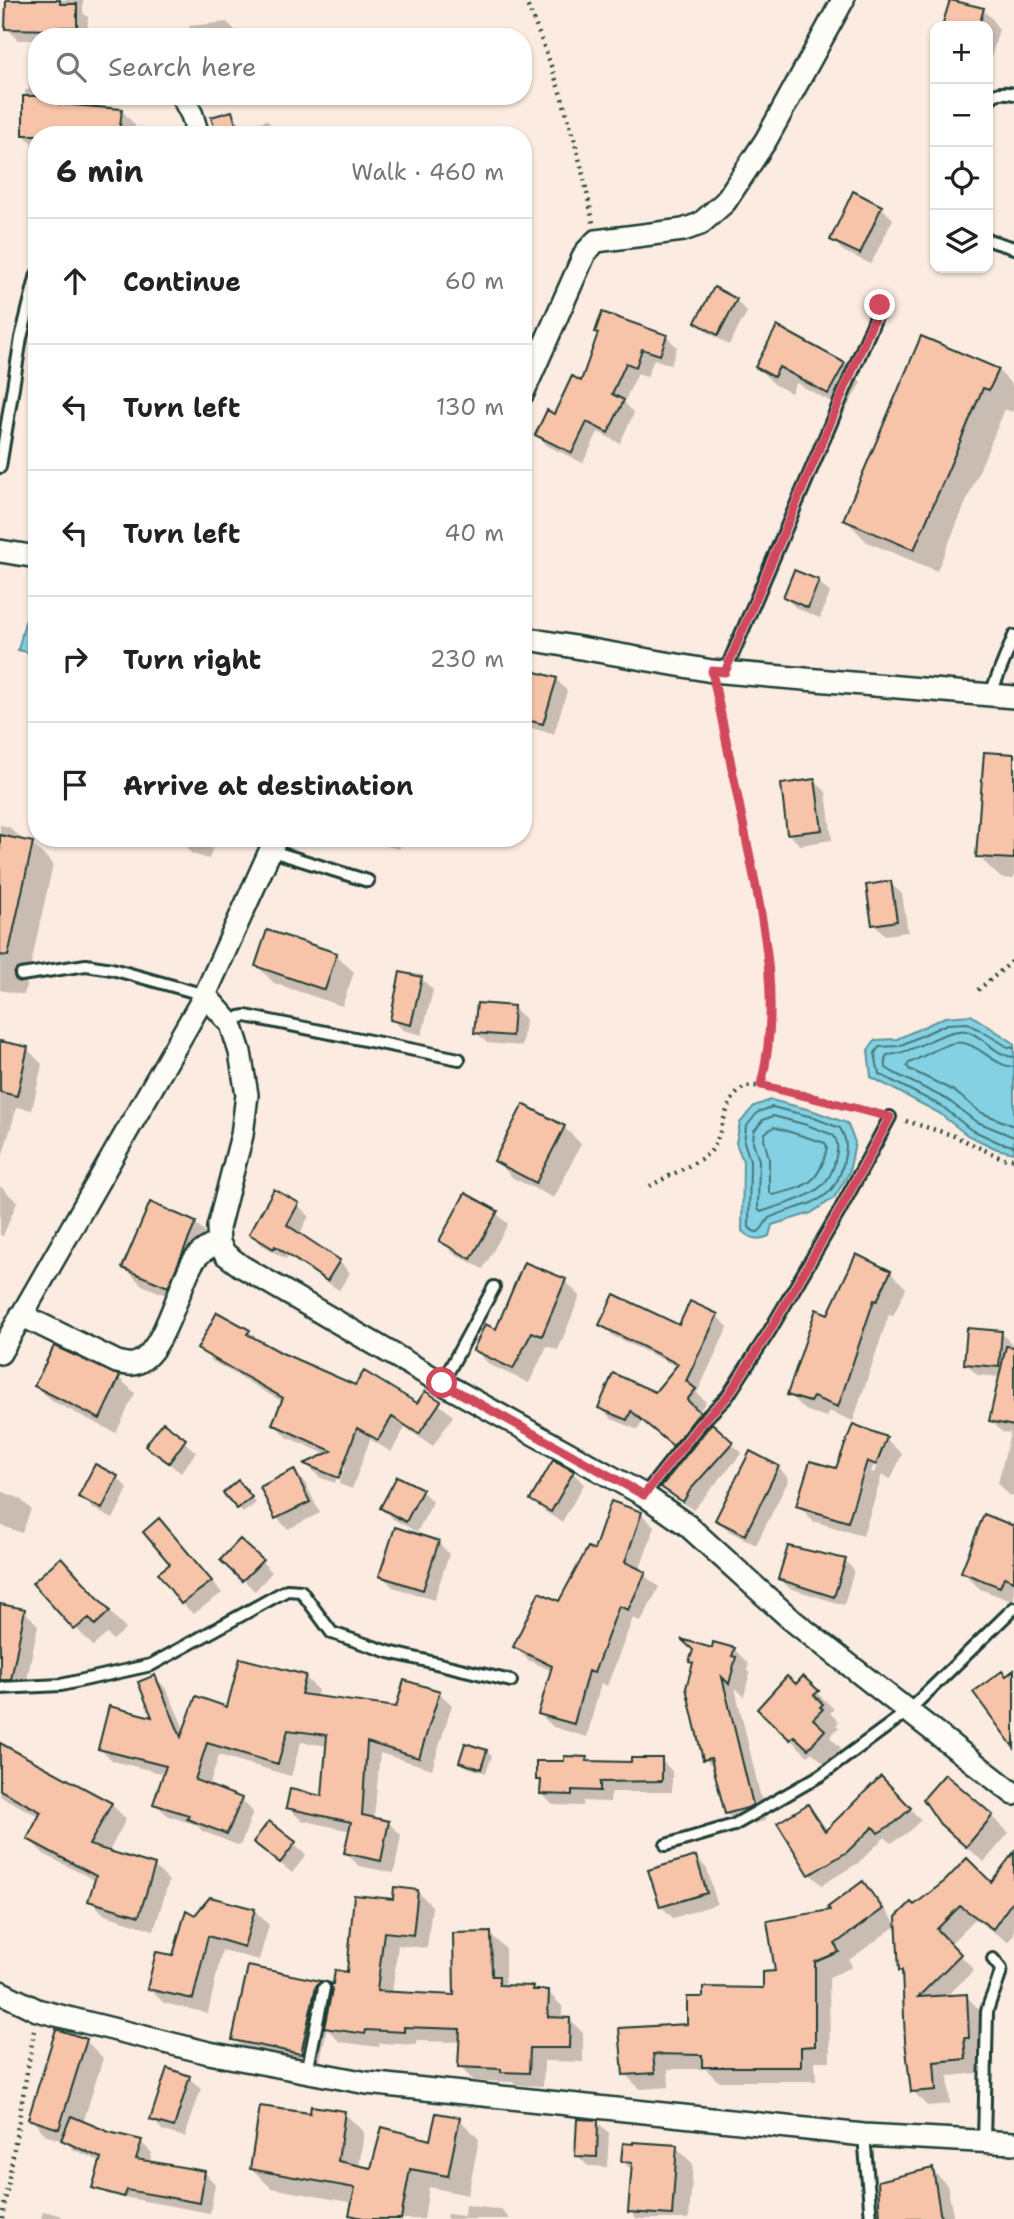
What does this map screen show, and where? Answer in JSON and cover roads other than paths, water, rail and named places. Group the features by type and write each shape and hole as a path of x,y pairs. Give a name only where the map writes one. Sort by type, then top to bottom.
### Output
{"street":[{"path":"532,373 585,253 596,241 683,230 700,224 725,202 766,140 843,0"},
{"path":"187,105 195,126"},
{"path":"0,551 28,556"},
{"path":"532,640 718,671 1014,697"},
{"path":"0,1353 205,995 273,847"},
{"path":"205,995 231,1024 240,1052 247,1095 242,1135 218,1228 219,1243 225,1254 241,1266 442,1383 644,1495 687,1525 793,1621 1014,1794"},
{"path":"21,1315 117,1362 131,1365 141,1362 170,1321 192,1262 205,1248 219,1243"},
{"path":"0,1992 37,2010 209,2053 380,2085 863,2135 1014,2143"}],"lane":[{"path":"993,96 1001,92 1014,94"},
{"path":"993,242 1014,248"},
{"path":"718,671 880,305"},
{"path":"0,467 28,310"},
{"path":"990,695 1014,636"},
{"path":"282,847 368,881"},
{"path":"21,975 86,965 111,969 205,995"},
{"path":"231,1024 246,1016 459,1059"},
{"path":"644,1495 701,1423 727,1397 769,1332 832,1224 890,1117"},
{"path":"442,1383 494,1287"},
{"path":"0,1688 61,1685 151,1665 287,1590 301,1591 332,1633 389,1652 511,1681"},
{"path":"666,1845 734,1825 821,1775 907,1712 1014,1608"},
{"path":"984,2141 987,2012 989,2000 1000,1979 1001,1969 993,1959"},
{"path":"307,2072 324,1987"},
{"path":"863,2135 871,2219"}],"water":[{"path":"25,622 28,623 28,652 18,650"},
{"path":"971,1015 1014,1043 1014,1153 997,1149 967,1135 939,1113 871,1077 868,1050 875,1040 897,1039 945,1017"},
{"path":"771,1100 847,1123 855,1142 849,1173 834,1198 811,1213 772,1225 769,1236 758,1239 742,1231 743,1161 736,1143 740,1123 754,1106"}]}
